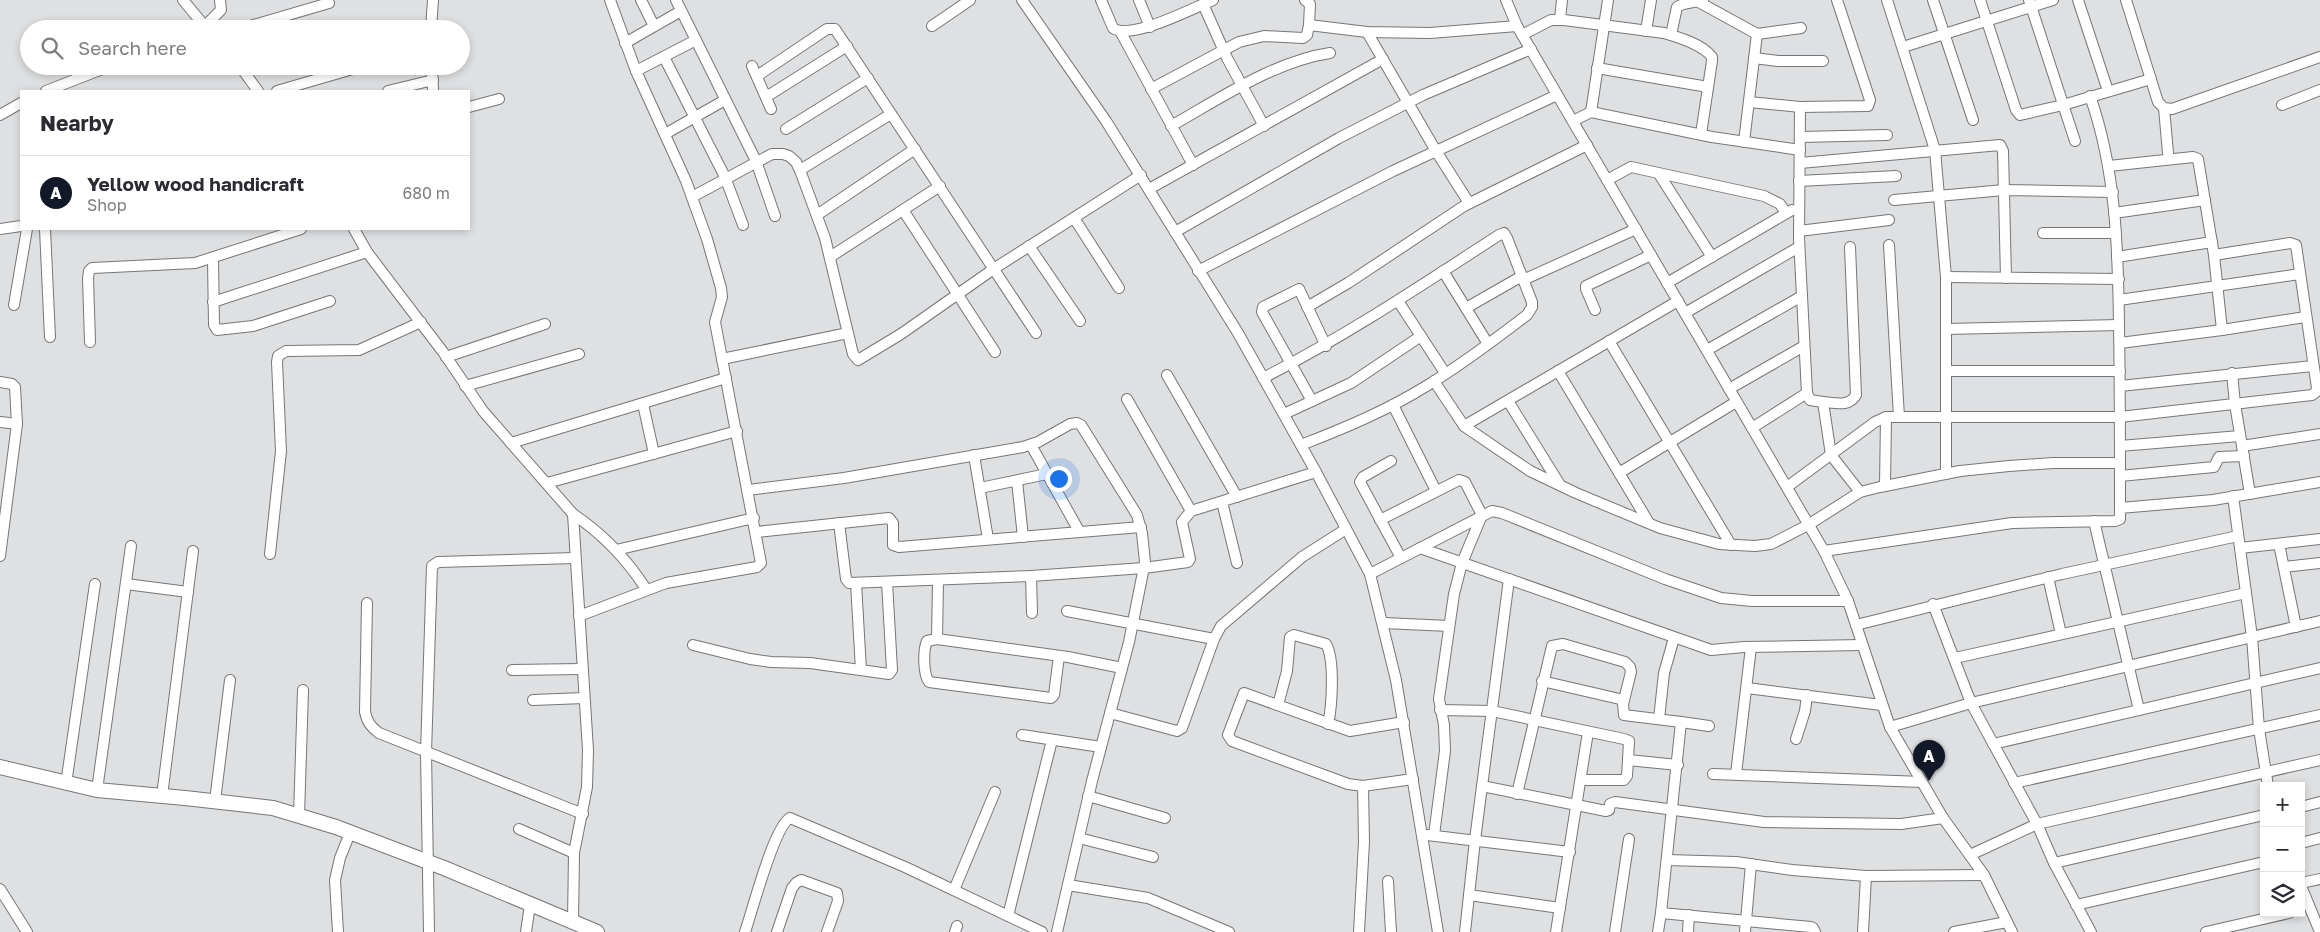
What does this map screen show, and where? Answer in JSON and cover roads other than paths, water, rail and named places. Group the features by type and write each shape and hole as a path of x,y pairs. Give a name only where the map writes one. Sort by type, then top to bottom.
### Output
{"street":[{"path":"183,0 200,20"},
{"path":"213,20 222,10 220,0"},
{"path":"432,20 433,0"},
{"path":"579,616 666,582 760,566 762,560 715,322 722,297 721,288 692,196 636,72 610,0"},
{"path":"641,0 654,26"},
{"path":"676,0 756,161 775,216"},
{"path":"932,26 970,0"},
{"path":"1022,0 1106,121 1149,189 1284,414 1370,574 1384,623 1404,722 1438,932"},
{"path":"1101,0 1113,28 1120,31 1150,27 1187,5 1208,2 1223,49 1264,126"},
{"path":"1139,0 1150,27"},
{"path":"1151,89 1223,49 1252,38 1282,36 1303,38 1307,35 1309,25 1310,4 1305,0"},
{"path":"1506,0 1520,30 1824,551 1848,601 1881,705 1890,727 1943,818 1984,875 2012,932"},
{"path":"1560,19 1562,0"},
{"path":"1591,112 1608,0"},
{"path":"1646,30 1651,0"},
{"path":"1671,34 1677,7 1700,0 1757,34 1801,28"},
{"path":"1749,102 1800,107 1866,106 1870,104 1837,0"},
{"path":"1887,0 1935,150 1946,277 1946,474"},
{"path":"1933,0 1973,120"},
{"path":"1980,0 2018,114 2024,116 2151,79"},
{"path":"1903,47 1987,21 2030,4 2053,0"},
{"path":"2078,0 2108,91"},
{"path":"2126,0 2158,102 2164,108 2172,109 2320,58"},
{"path":"270,20 330,2"},
{"path":"2030,4 2075,141"},
{"path":"625,43 681,11"},
{"path":"1309,25 1367,32 1430,33 1520,30 1560,19 1671,34 1710,54 1712,61 1701,134"},
{"path":"771,109 755,71 827,30 835,29 995,268 1036,333"},
{"path":"1120,31 1192,165"},
{"path":"1367,32 1436,151 1469,203"},
{"path":"1744,142 1757,34"},
{"path":"636,72 696,40"},
{"path":"766,97 847,46"},
{"path":"1174,232 1277,172 1409,102 1531,49"},
{"path":"1171,126 1242,86 1298,61 1330,53"},
{"path":"664,57 725,177 743,225"},
{"path":"1754,58 1778,61 1823,61"},
{"path":"1149,189 1383,59"},
{"path":"1597,68 1708,86"},
{"path":"49,90 87,75"},
{"path":"248,75 257,90"},
{"path":"279,90 332,75"},
{"path":"432,75 433,90"},
{"path":"786,129 868,78"},
{"path":"392,90 432,80"},
{"path":"2282,105 2320,90"},
{"path":"1198,271 1436,151 1558,95"},
{"path":"1824,551 2012,523 2118,521 2120,519 2118,257 2113,192 2104,136 2090,96"},
{"path":"470,107 499,99"},
{"path":"665,134 725,100"},
{"path":"0,114 20,104"},
{"path":"1800,107 1799,247 1807,393 1810,400 1848,404 1853,401 1856,395 1850,247"},
{"path":"2164,108 2168,153"},
{"path":"1573,121 1591,112 1744,142 1800,150"},
{"path":"800,170 891,114"},
{"path":"1800,137 1887,135"},
{"path":"1307,307 1348,283 1469,203 1587,145"},
{"path":"1800,163 2000,145 2003,151 2006,278"},
{"path":"817,215 915,149"},
{"path":"692,196 772,154 783,154 796,162 817,215 830,257 853,354 855,358 861,359 995,268 1140,175"},
{"path":"2109,166 2196,157 2199,162 2212,242 2222,330"},
{"path":"1607,180 1632,167 1764,196 1780,204 1786,213"},
{"path":"1659,174 1712,257"},
{"path":"1799,181 1896,176"},
{"path":"830,257 940,186"},
{"path":"1894,200 2004,190 2113,192"},
{"path":"2114,213 2205,200"},
{"path":"1667,283 1799,205"},
{"path":"903,210 995,352"},
{"path":"1074,218 1119,288"},
{"path":"1799,231 1889,220"},
{"path":"0,228 20,226"},
{"path":"1466,308 1523,278 1636,229"},
{"path":"14,305 27,230"},
{"path":"45,230 50,337"},
{"path":"90,342 88,278 89,270 92,268 97,266 195,263 213,259 298,230"},
{"path":"355,230 367,252 421,322 465,386 573,514 592,526 616,550 646,589"},
{"path":"1263,378 1326,346 1504,233 1507,238 1532,302 1531,311 1488,344 1434,381 1349,427 1301,445"},
{"path":"2043,233 2116,233"},
{"path":"2118,257 2212,242"},
{"path":"1786,487 1875,422 1886,417 2120,417 2312,395 2316,392 2317,388 2313,366 2316,352 2305,317 2297,249 2294,243 2214,256"},
{"path":"1889,245 1898,417"},
{"path":"1029,246 1080,321"},
{"path":"1685,314 1799,247"},
{"path":"213,302 367,252"},
{"path":"1595,310 1586,286 1651,255"},
{"path":"213,259 214,325 217,330 253,326 330,301"},
{"path":"1444,271 1488,344"},
{"path":"2119,300 2300,274"},
{"path":"1946,277 2119,279"},
{"path":"1312,401 1262,309 1264,305 1298,289 1326,346"},
{"path":"1707,350 1802,296"},
{"path":"1398,301 1445,373"},
{"path":"1464,426 1678,301"},
{"path":"2120,343 2305,317"},
{"path":"270,554 281,451 278,356 286,351 359,350 421,322"},
{"path":"446,357 545,324"},
{"path":"1946,329 2119,325"},
{"path":"722,359 848,333"},
{"path":"1284,414 1350,383 1421,336"},
{"path":"1609,342 1731,545"},
{"path":"1729,389 1804,346"},
{"path":"465,386 579,354"},
{"path":"2120,386 2313,366"},
{"path":"1558,371 1649,523"},
{"path":"1946,371 2120,372"},
{"path":"2232,373 2234,404 2250,494"},
{"path":"1167,375 1237,497"},
{"path":"511,442 726,378"},
{"path":"1434,381 1464,426 1530,471 1560,486 1649,523 1693,538 1719,544 1772,544 1808,525 1860,492 1885,486 1946,474 2053,463 2120,463"},
{"path":"0,382 12,384 15,387 17,424 2,519 0,556"},
{"path":"1752,428 1807,393"},
{"path":"1126,399 1191,511"},
{"path":"1508,401 1560,486"},
{"path":"1619,473 1736,402"},
{"path":"1823,402 1830,455 1860,492"},
{"path":"642,404 654,454"},
{"path":"1392,405 1436,490"},
{"path":"1885,486 1886,417"},
{"path":"0,422 17,424"},
{"path":"748,490 844,478 1031,445 1074,422 1081,425 1130,501 1141,527 1145,548 1144,568 1133,622 1088,796 1058,932"},
{"path":"547,483 737,431"},
{"path":"2120,446 2242,446 2320,434"},
{"path":"1031,445 1080,531"},
{"path":"2120,476 2214,467 2219,458 2242,446"},
{"path":"974,456 988,539"},
{"path":"1391,461 1363,477 1360,482 1401,558"},
{"path":"0,467 11,469"},
{"path":"839,523 847,582 938,581 1144,568 1188,562 1190,559 1182,522 1191,511 1316,472"},
{"path":"980,488 1047,474"},
{"path":"1017,481 1023,537"},
{"path":"1380,520 1455,481 1465,482 1482,515 1462,563 1454,594 1449,626 1439,698 1444,725 1445,751 1434,836"},
{"path":"2120,508 2250,494 2320,482"},
{"path":"2233,496 2252,637 2258,729 2267,782"},
{"path":"1222,502 1236,563"},
{"path":"1370,574 1492,511 1502,513 1665,579 1721,598 1752,601 1848,601"},
{"path":"572,922 574,853 583,814 588,750 573,514"},
{"path":"616,550 754,518"},
{"path":"756,532 891,518 893,523 893,545 899,547 1141,527"},
{"path":"2094,521 2139,710"},
{"path":"1110,713 1179,730 1184,725 1214,639 1221,626 1287,568 1346,529"},
{"path":"1856,625 2048,577 2238,536"},
{"path":"2240,548 2320,541"},
{"path":"2279,544 2296,627"},
{"path":"97,790 131,546"},
{"path":"1420,548 1711,650 1751,646 1862,645"},
{"path":"162,796 193,551"},
{"path":"429,932 426,752 432,566 438,562 575,558"},
{"path":"2284,567 2320,562"},
{"path":"1031,576 1032,613"},
{"path":"2048,577 2061,634"},
{"path":"1465,932 1509,580"},
{"path":"937,640 938,581"},
{"path":"694,645 750,660 810,663 889,674 892,670 886,582"},
{"path":"856,583 861,670"},
{"path":"66,784 95,584"},
{"path":"126,584 188,592"},
{"path":"1955,658 2246,593"},
{"path":"367,603 364,657 365,712 367,721 380,733 583,814"},
{"path":"1934,604 1971,703 2037,824 2054,863 2091,932"},
{"path":"1067,611 1133,622 1214,639"},
{"path":"1890,727 1971,703 2320,621"},
{"path":"1384,623 1449,626"},
{"path":"1278,705 1287,671 1290,637 1294,635 1326,644 1328,646 1332,683 1332,709 1328,724"},
{"path":"1659,720 1664,673 1674,638"},
{"path":"1059,656 1053,697 991,691 929,682 927,680 926,643 930,639 1059,656 1122,668"},
{"path":"1517,794 1533,719 1552,646 1563,644 1628,664 1631,672 1622,712 1624,715 1709,726"},
{"path":"1736,774 1751,646"},
{"path":"1993,744 2320,668"},
{"path":"512,670 582,669"},
{"path":"215,801 230,680"},
{"path":"1542,681 1624,700"},
{"path":"1746,688 1881,705"},
{"path":"299,816 303,690"},
{"path":"1404,722 1350,731 1244,693 1228,731 1229,738 1348,784 1363,786 1413,779"},
{"path":"1796,739 1805,711 1807,695"},
{"path":"533,700 584,698"},
{"path":"1440,710 1492,711 1629,741 1627,776 1624,780 1582,780"},
{"path":"2014,783 2320,715"},
{"path":"1658,932 1674,808 1681,722"},
{"path":"1556,932 1578,807 1588,732"},
{"path":"1022,735 1101,747"},
{"path":"1008,916 1052,740"},
{"path":"1628,760 1678,765"},
{"path":"1970,856 2037,824 2320,760"},
{"path":"0,767 97,790 273,808 350,833 428,862 597,932"},
{"path":"1713,774 1922,782"},
{"path":"1360,932 1364,842 1363,786"},
{"path":"1482,786 1578,807 1606,811 1615,802 1674,808 1764,822 1901,824 1943,818"},
{"path":"954,890 995,792"},
{"path":"1088,796 1165,818"},
{"path":"2305,805 2320,802"},
{"path":"2054,863 2260,816"},
{"path":"746,932 767,864 784,823 790,818 889,860 1042,932"},
{"path":"519,828 574,853"},
{"path":"338,932 335,880 340,858 350,833"},
{"path":"1421,834 1570,852"},
{"path":"1079,838 1153,857"},
{"path":"2305,842 2320,838"},
{"path":"1615,932 1628,839"},
{"path":"1667,860 1751,864 1792,870 1866,876 1984,875"},
{"path":"2076,905 2260,863"},
{"path":"1745,932 1751,864"},
{"path":"1863,932 1866,876"},
{"path":"2305,884 2320,879"},
{"path":"777,932 792,888 800,880 837,893 838,901 827,932"},
{"path":"1388,881 1390,932"},
{"path":"1068,884 1148,898 1229,932"},
{"path":"0,889 27,932"},
{"path":"1469,895 1560,908"},
{"path":"526,932 530,905"},
{"path":"2306,909 2320,932"},
{"path":"1661,913 1746,919 1811,927 1814,928 1815,932"},
{"path":"1688,932 1689,915"},
{"path":"2206,932 2272,917"},
{"path":"1954,932 2007,922"}],"place":[{"name":"Yellow wood handicraft","path":"1929,781"}]}
